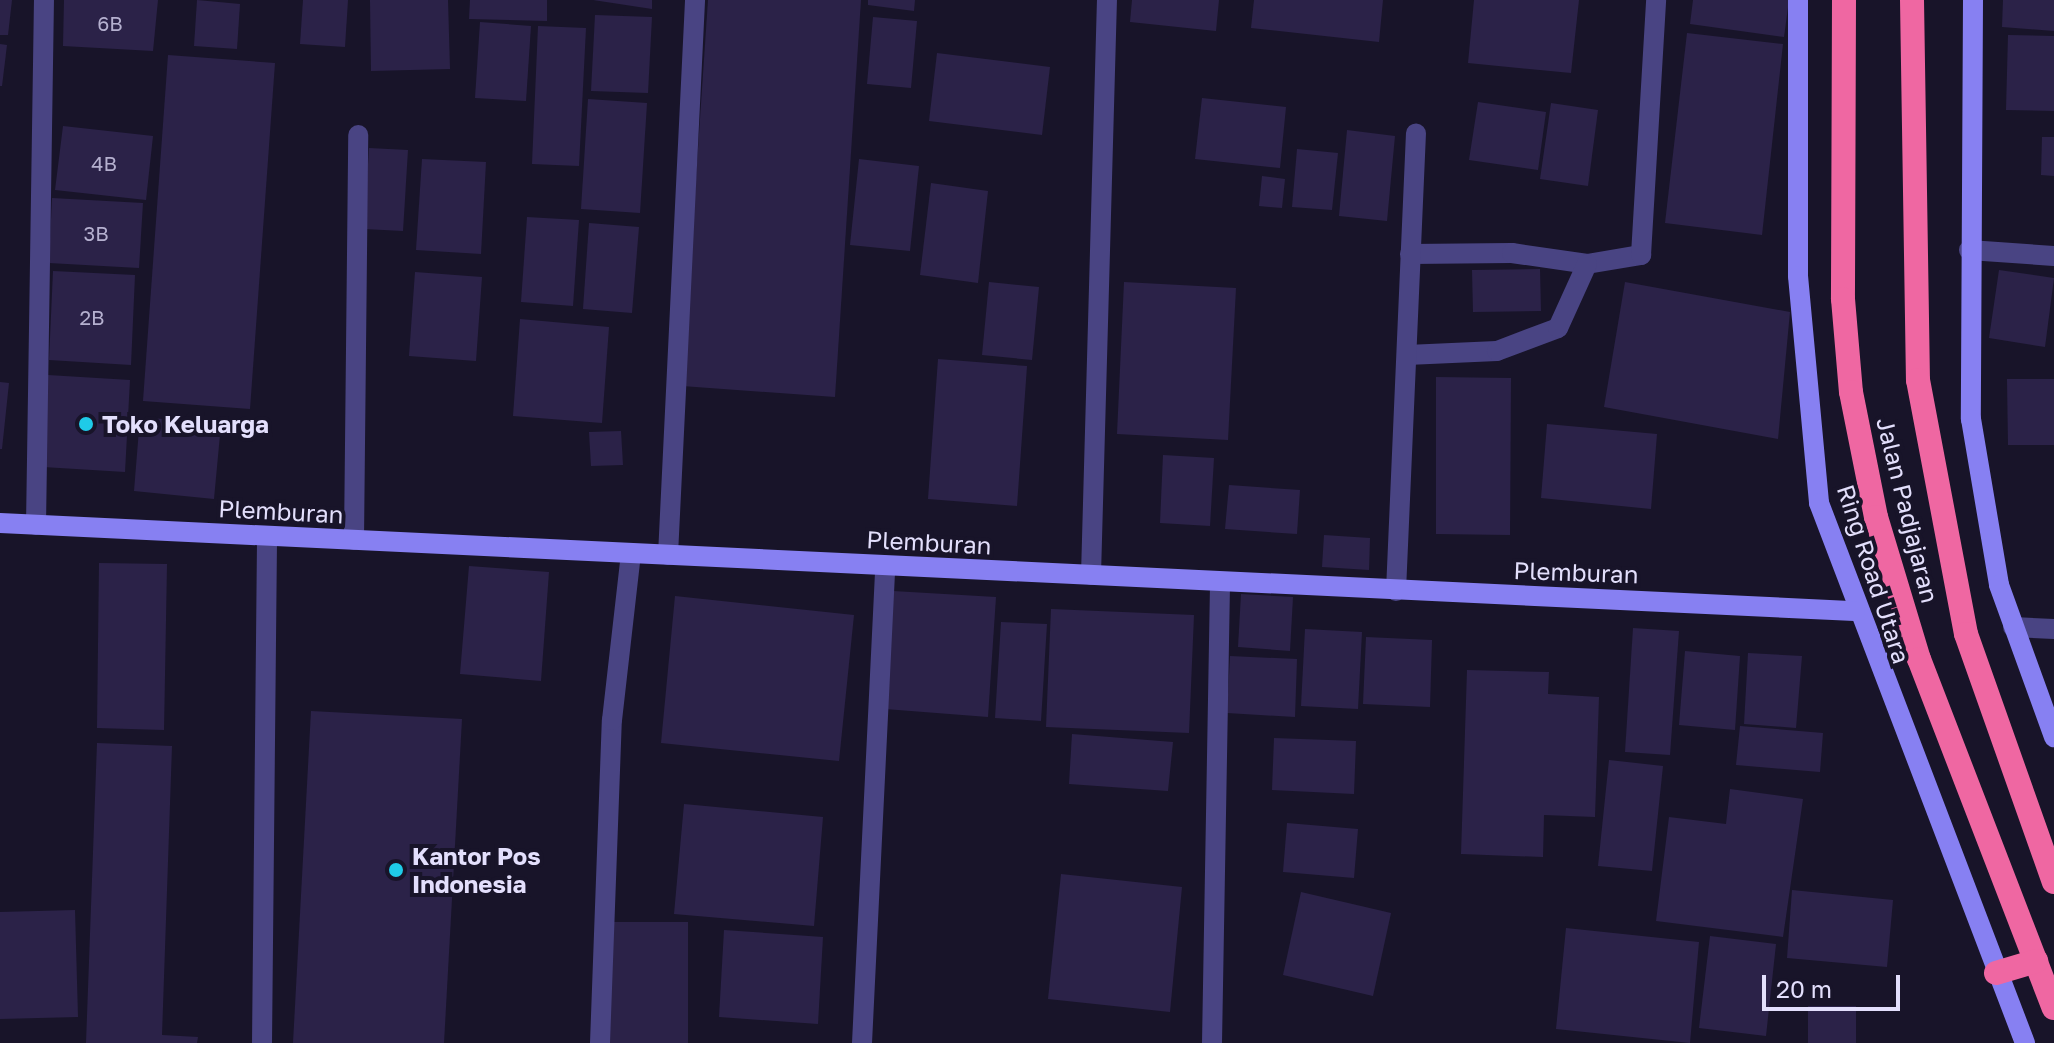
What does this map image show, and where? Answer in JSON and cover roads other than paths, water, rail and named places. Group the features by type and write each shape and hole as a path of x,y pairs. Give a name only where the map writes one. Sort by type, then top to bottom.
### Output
{"highway":[{"name":"Jalan Padjajaran","path":"1844,0 1843,299 1851,392 1873,501 1919,659 2054,1008"},
{"name":"Jalan Padjajaran","path":"1912,0 1918,380 1966,634 2054,882"},
{"path":"1996,973 2036,961"}],"street":[{"path":"36,525 44,0"},
{"path":"668,555 695,0"},
{"path":"1091,575 1107,0"},
{"path":"1410,254 1512,253 1587,264 1641,255 1656,0"},
{"name":"Ring Road Utara","path":"1798,0 1798,276 1807,425 1819,503 1855,611 2025,1043"},
{"path":"1973,0 1969,250 1971,419 1981,498 2013,627 2054,737"},
{"path":"1396,591 1416,133"},
{"path":"354,540 358,135"},
{"path":"1969,250 2054,256"},
{"path":"1407,355 1497,351 1558,328 1587,264"},
{"name":"Plemburan","path":"0,523 1855,611"},
{"path":"262,1043 267,536"},
{"path":"600,1043 612,720 631,554"},
{"path":"862,1043 885,566"},
{"path":"1212,1043 1220,582"},
{"path":"2013,627 2054,629"}],"place":[{"name":"Toko Keluarga","path":"86,424"},
{"name":"Kantor Pos Indonesia","path":"396,870"}]}
